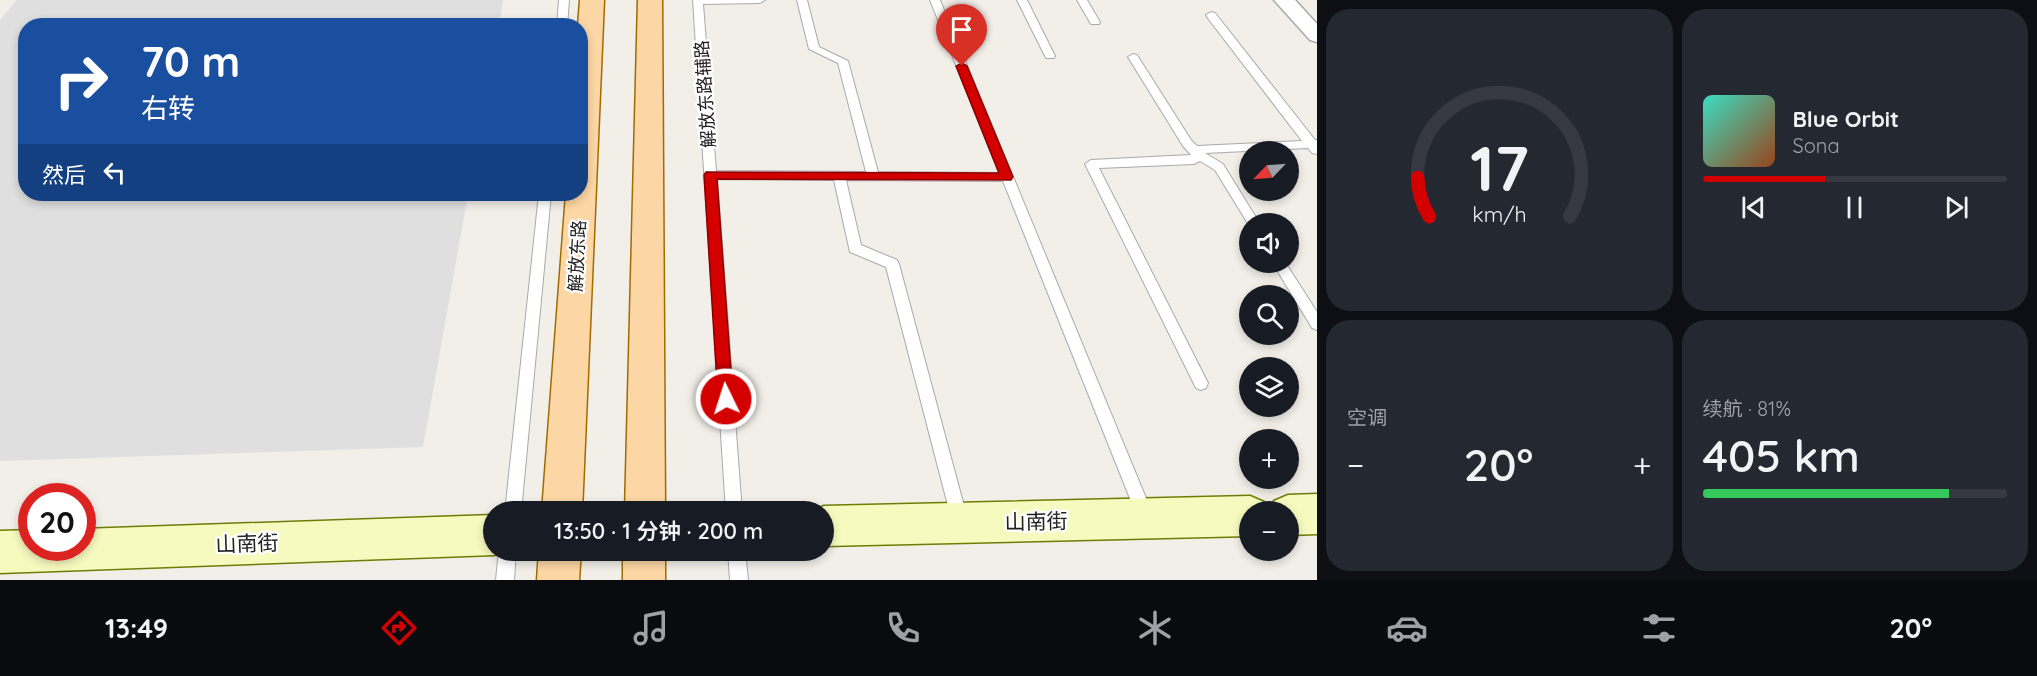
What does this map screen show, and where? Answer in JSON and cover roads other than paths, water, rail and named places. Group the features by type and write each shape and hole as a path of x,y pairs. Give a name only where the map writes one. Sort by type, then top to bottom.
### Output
{"main road":[{"name":"解放东路","path":"588,68 592,0"},
{"path":"645,501 650,0"},
{"name":"解放东路","path":"563,501 580,201"},
{"path":"1299,515 1317,514"},
{"name":"山南街","path":"834,526 1239,516"},
{"name":"山南街","path":"0,552 483,535"},
{"path":"558,580 559,561"},
{"path":"644,561 644,580"}],"street":[{"path":"1284,0 1315,31"}],"lane":[{"path":"563,18 564,0"},
{"path":"698,0 760,0"},
{"name":"解放东路辅路","path":"698,0 733,501"},
{"path":"802,0 814,49 843,61 873,176"},
{"path":"935,0 1146,519"},
{"path":"1022,0 1050,56"},
{"path":"1082,0 1095,22"},
{"path":"1211,15 1315,147"},
{"path":"1133,57 1187,143 1198,154 1219,167 1247,213"},
{"path":"1201,383 1091,164 1194,160 1201,149 1315,147"},
{"path":"710,175 1007,177"},
{"path":"839,176 855,248 892,264 961,523"},
{"path":"514,501 544,201"},
{"path":"1285,273 1317,324"},
{"path":"505,580 507,561"},
{"path":"737,561 739,580"}]}
